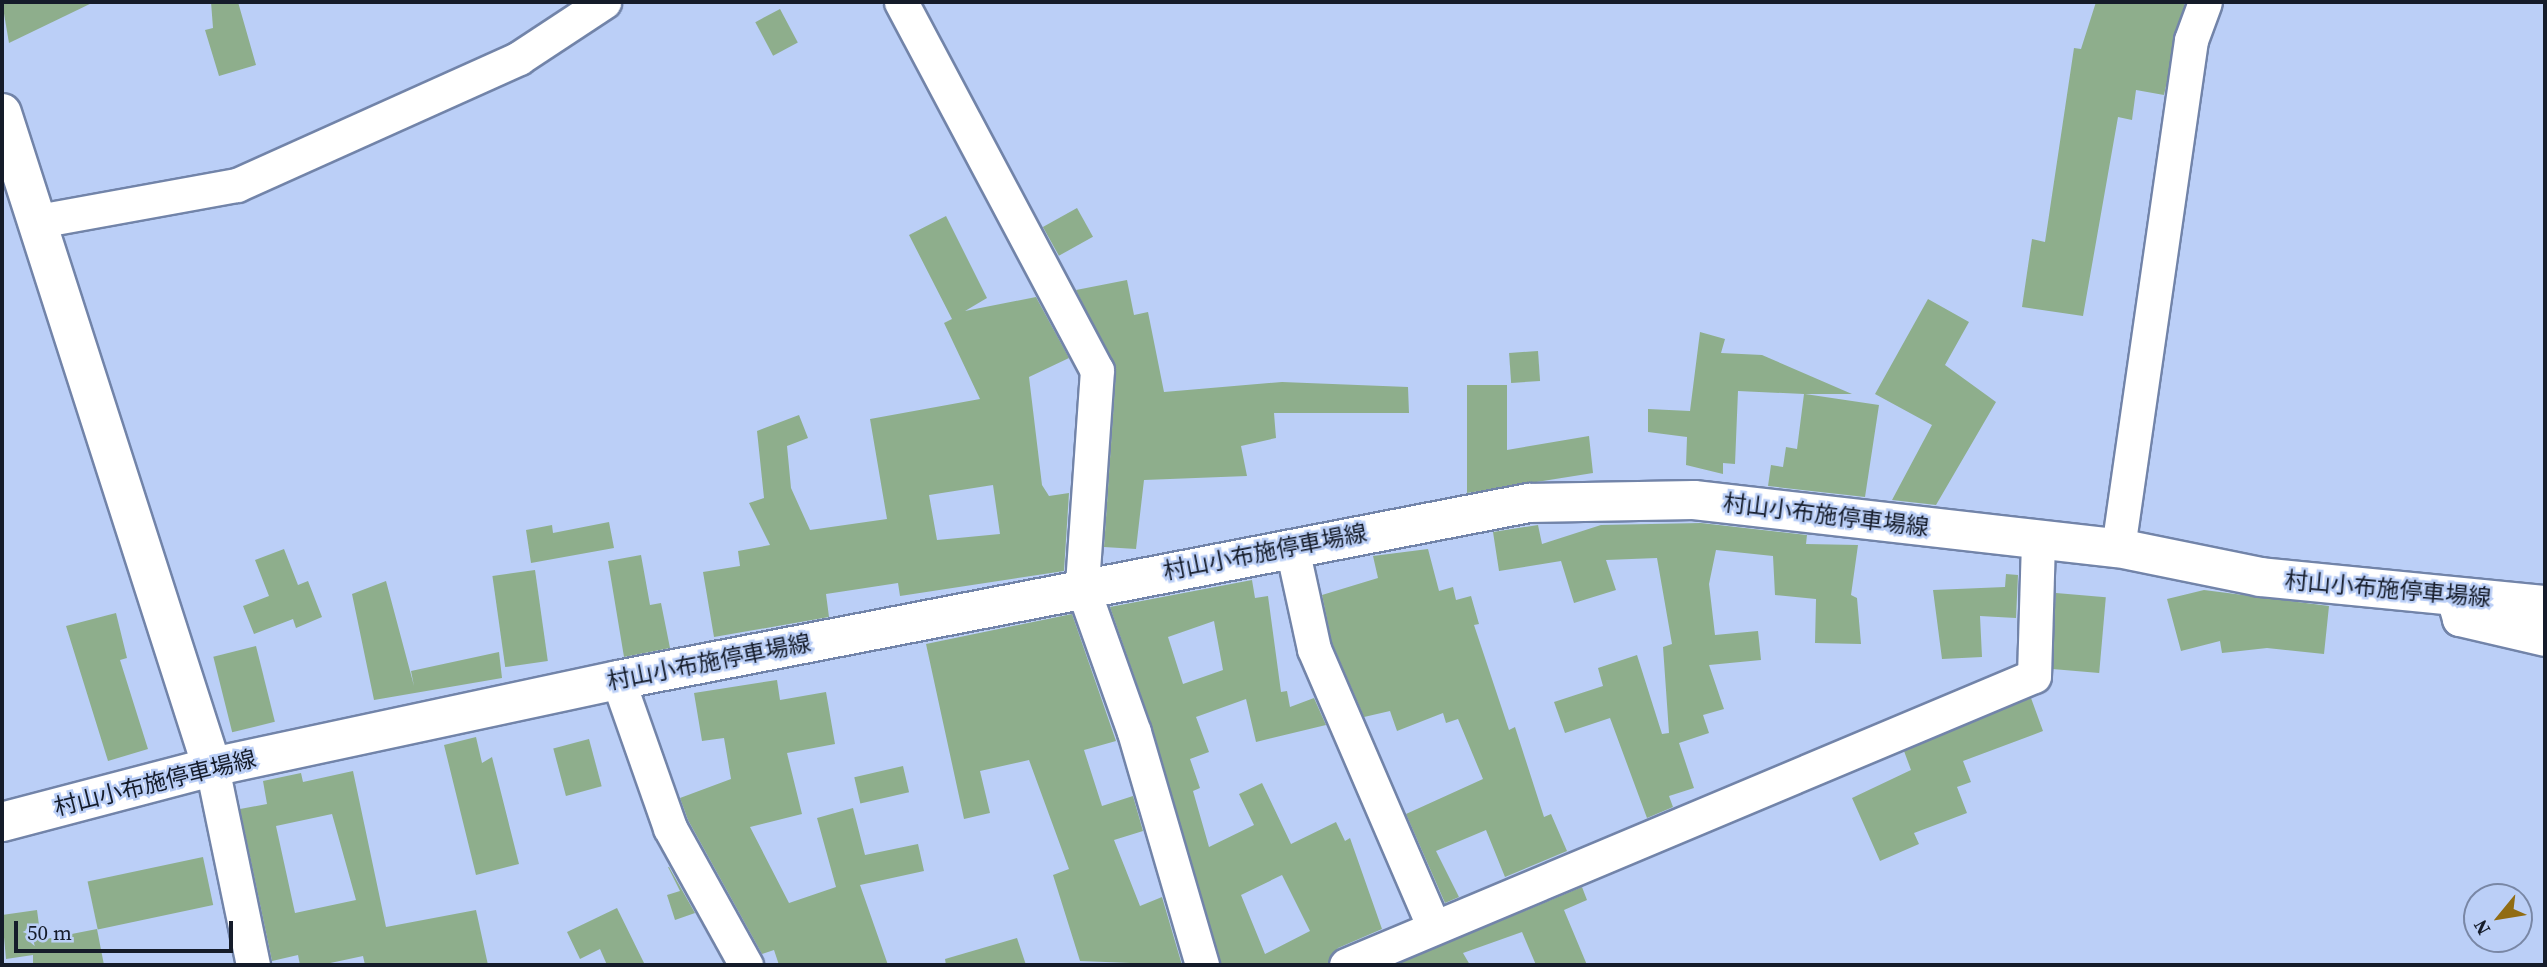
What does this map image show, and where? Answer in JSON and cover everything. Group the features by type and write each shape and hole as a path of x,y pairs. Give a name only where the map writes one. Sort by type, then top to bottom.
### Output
{"main road":[{"path":"2,113 212,767"},
{"name":"村山小布施停車場線","path":"2,822 212,767 618,680 1082,586 1292,548 1442,516 1611,497 1694,500 2038,541 2119,548 2260,577 2545,605"}],"street":[{"path":"38,221 237,185 519,58 604,2"},
{"path":"901,2 1097,370 1082,586 1134,732 1202,965"},
{"path":"2119,548 2190,40 2205,2"},
{"path":"1346,965 2034,676 2038,541"},
{"path":"1292,548 1314,649 1434,927"},
{"path":"2452,594 2459,619 2545,639"},
{"path":"618,680 670,828 746,965"},
{"path":"212,767 253,965"}],"building":[{"path":"2,2 94,2 9,43"},
{"path":"211,2 238,2 256,65 219,76 205,30 213,28"},
{"path":"2096,2 2185,2 2164,95 2136,90 2132,120 2118,117 2083,316 2022,307 2032,239 2045,242 2074,48 2081,49"},
{"path":"780,9 798,43 773,56 755,22"},
{"path":"1077,208 1093,237 1059,256 1043,227"},
{"path":"946,216 987,298 965,311 1036,297 1069,358 1029,377 1042,485 1049,496 1069,493 1064,571 900,596 898,583 826,594 829,617 714,637 703,572 740,566 738,551 770,545 749,503 764,498 757,431 799,415 808,438 787,446 791,488 810,530 887,519 870,419 980,399 944,323 952,319 909,235","holes":["993,485 1000,534 937,540 929,495"]},
{"path":"1127,280 1134,315 1148,312 1164,392 1282,382 1408,387 1409,413 1274,413 1276,438 1241,446 1247,476 1144,480 1136,549 1104,547 1116,371 1076,290"},
{"path":"1928,299 1969,322 1945,365 1996,402 1936,505 1892,500 1932,425 1875,394"},
{"path":"1700,332 1725,339 1721,353 1762,355 1852,394 1805,394 1879,405 1865,497 1768,486 1771,465 1783,467 1786,447 1797,449 1804,394 1738,391 1735,464 1723,463 1723,474 1686,465 1687,437 1648,432 1648,409 1690,411"},
{"path":"1538,351 1540,381 1511,383 1509,353"},
{"path":"1467,385 1507,385 1507,450 1589,436 1593,473 1467,493"},
{"path":"609,522 614,548 531,563 526,530 552,525 553,533"},
{"path":"1701,523 1807,535 1806,544 1858,545 1851,595 1857,598 1861,644 1815,643 1816,599 1775,595 1773,556 1716,550 1709,584 1715,635 1758,631 1761,660 1709,665 1724,709 1703,715 1709,733 1679,743 1694,788 1669,796 1673,807 1647,818 1610,718 1565,733 1554,702 1603,686 1598,668 1637,655 1662,734 1669,733 1663,647 1672,644 1657,558 1606,560 1616,590 1574,603 1561,561 1499,571 1493,532 1538,525 1542,544 1601,525"},
{"path":"284,549 298,585 308,581 322,617 296,628 293,619 254,634 243,606 269,596 255,560"},
{"path":"1428,549 1439,591 1453,587 1456,600 1471,596 1479,624 1474,625 1509,730 1515,727 1544,817 1551,814 1567,851 1505,877 1486,830 1436,851 1459,897 1445,903 1406,814 1483,779 1458,719 1446,723 1443,713 1397,731 1390,711 1364,717 1332,643 1322,595 1378,578 1373,556"},
{"path":"641,555 650,605 661,603 670,648 624,657 608,561"},
{"path":"535,570 548,661 505,667 492,576"},
{"path":"2006,574 2018,575 2016,618 1980,616 1982,657 1942,659 1933,590 2005,587"},
{"path":"1252,580 1255,598 1268,596 1281,692 1287,691 1290,707 1314,698 1326,725 1256,742 1246,699 1196,717 1209,752 1190,759 1200,788 1193,791 1209,847 1254,825 1239,794 1262,783 1291,844 1336,822 1345,841 1350,838 1382,929 1338,948 1327,965 1221,965 1152,727 1110,607","holes":["1214,621 1223,670 1183,684 1168,637","1282,875 1310,931 1265,954 1241,895"]},
{"path":"386,581 414,686 411,671 499,652 502,678 374,700 352,594"},
{"path":"2204,590 2329,606 2324,654 2267,648 2222,653 2220,641 2181,651 2167,599"},
{"path":"2056,593 2106,597 2099,673 2049,669"},
{"path":"116,613 127,658 120,660 148,749 108,761 66,626"},
{"path":"1072,614 1116,741 1084,750 1102,806 1133,796 1143,831 1114,840 1140,906 1162,897 1182,965 1080,961 1053,875 1069,869 1029,760 980,771 990,813 964,819 926,644"},
{"path":"256,646 275,722 232,732 213,657"},
{"path":"777,680 780,700 826,692 835,744 787,753 802,814 750,827 789,903 836,887 817,818 853,808 865,855 918,844 924,871 860,885 888,965 779,965 774,950 762,954 688,820 680,798 731,779 724,738 702,741 694,693"},
{"path":"2031,698 2043,731 1963,761 1971,782 1957,787 1967,813 1914,833 1919,844 1880,861 1852,798 1911,770 1904,751"},
{"path":"476,737 482,763 492,757 519,864 476,875 444,745"},
{"path":"589,739 602,786 566,796 553,749"},
{"path":"903,766 909,792 860,804 854,777"},
{"path":"353,771 386,927 476,910 488,965 365,965 363,956 321,965 300,965 298,955 272,961 240,809 267,804 263,781 301,773 303,782","holes":["332,814 356,900 295,913 276,826"]},
{"path":"203,857 213,905 98,929 88,882"},
{"path":"668,867 695,913 675,920 667,895 680,891"},
{"path":"1582,887 1587,900 1564,910 1587,965 1536,965 1522,932 1463,953 1470,965 1395,965"},
{"path":"617,908 645,965 607,965 600,949 580,959 567,932"},
{"path":"37,910 41,940 97,929 104,965 33,965 33,955 6,959 2,915"},
{"path":"1017,938 1026,965 946,965 945,959"}]}
